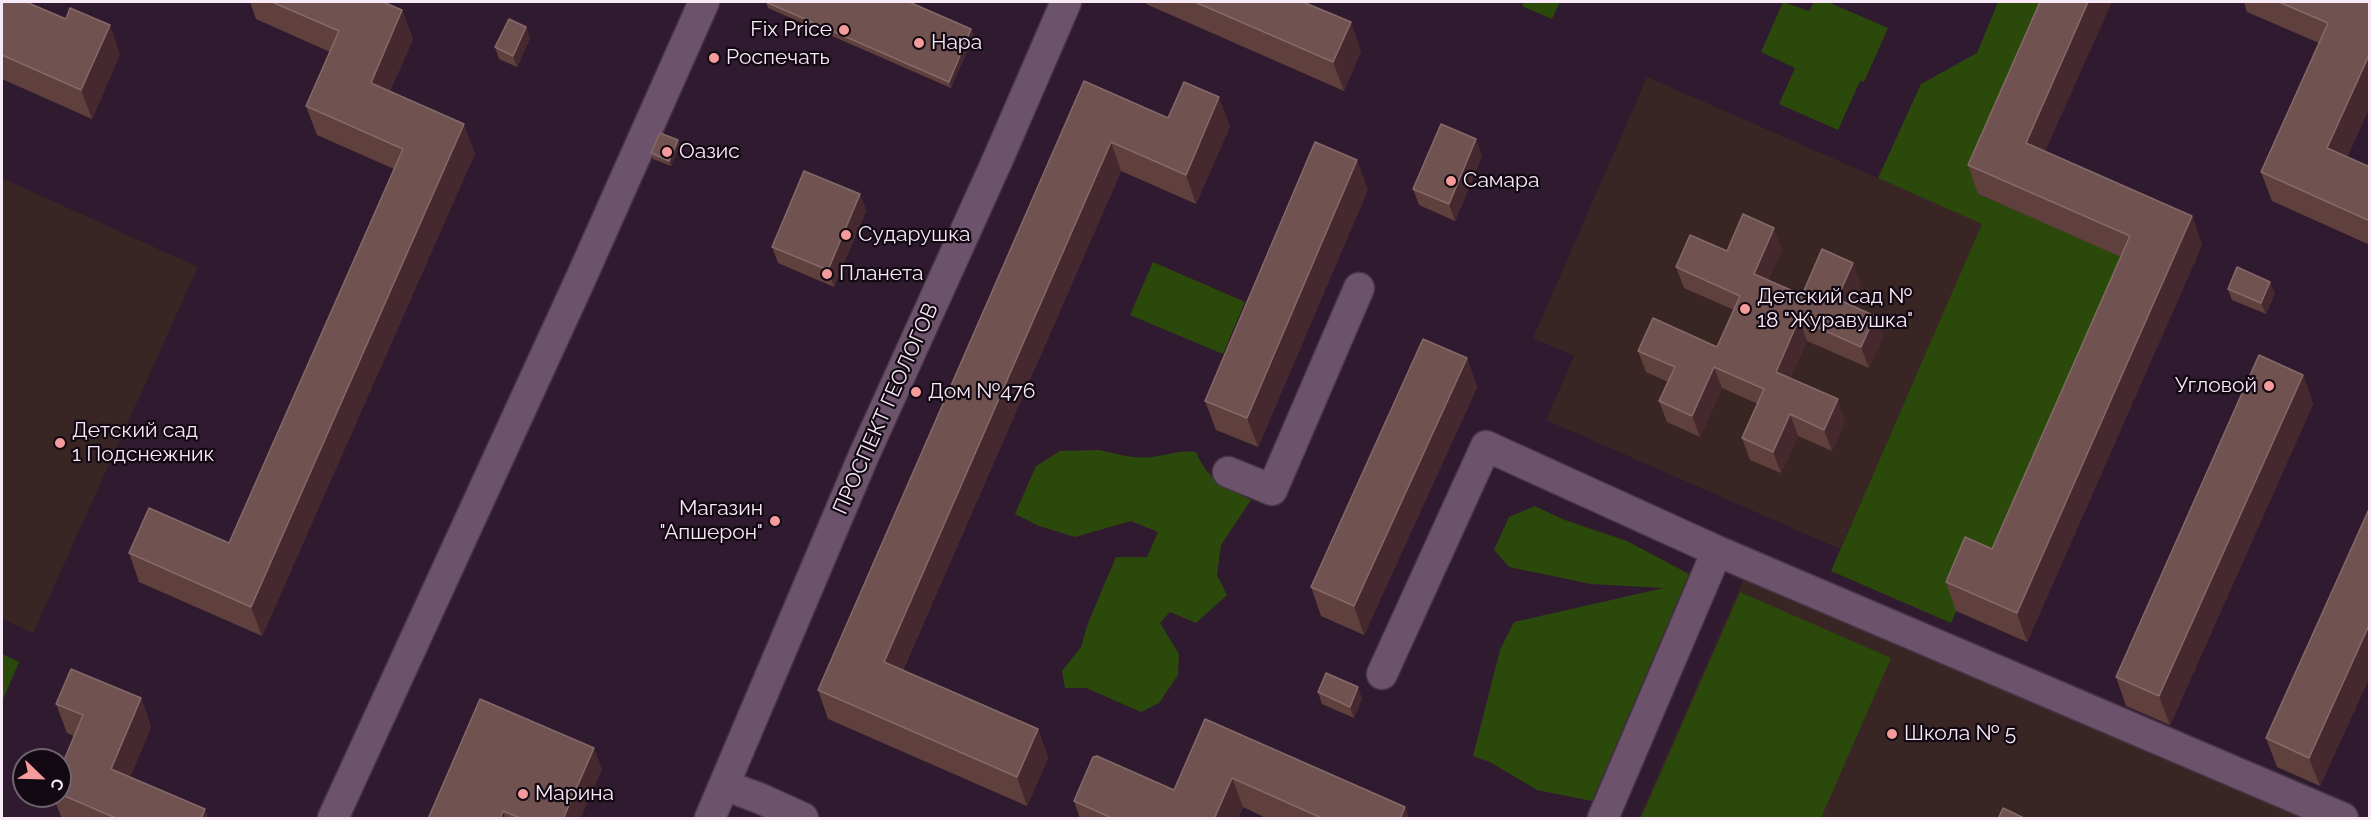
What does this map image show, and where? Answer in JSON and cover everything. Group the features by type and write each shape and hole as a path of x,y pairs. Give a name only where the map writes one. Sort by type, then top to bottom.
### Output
{"street":[{"path":"333,819 581,278 704,2"},
{"name":"ПРОСПЕКТ ГЕОЛОГОВ","path":"710,819 864,455 998,159 1060,3"},
{"path":"1228,472 1272,490 1359,288"},
{"path":"1382,674 1486,446 1717,551 2343,819"},
{"path":"1603,819 1717,551"},
{"path":"724,785 759,798 803,819"}],"shaded area":[{"name":"Детский сад № 18 \"Журавушка\"","path":"1647,77 1983,224 1840,549 1546,420 1574,356 1533,338"},
{"name":"Детский сад 1 Подснежник","path":"2,178 198,267 33,633 2,619"},
{"name":"Школа № 5","path":"1745,576 2303,818 1639,818"}],"green space":[{"path":"1524,2 1560,2 1552,19 1522,6"},
{"path":"1783,2 1809,11 1814,2 1828,2 1888,28 1864,82 1860,81 1838,130 1779,104 1795,68 1761,52"},
{"path":"1998,2 2063,2 1978,194 2140,265 2003,578 1976,566 1951,623 1831,571 1982,224 1878,178 1921,84 1977,53"},
{"path":"1153,262 1245,302 1223,354 1130,315"},
{"path":"1099,450 1139,457 1196,452 1212,477 1225,487 1251,500 1221,545 1217,575 1227,595 1196,623 1170,612 1160,623 1179,654 1178,675 1159,703 1141,712 1086,688 1065,688 1062,671 1081,647 1088,623 1116,557 1147,557 1158,532 1131,521 1075,537 1039,526 1015,514 1036,466 1060,451"},
{"path":"1535,506 1562,519 1627,541 1689,574 1592,801 1537,790 1490,762 1473,756 1500,650 1514,622 1664,588 1591,584 1509,567 1494,550 1509,517"},
{"path":"1740,592 1891,658 1821,818 1641,818"},
{"path":"2,654 19,662 2,702"}],"building":[{"path":"2,2 26,2 66,19 70,8 110,25 81,90 2,55"},
{"path":"272,2 383,2 402,10 371,83 464,124 251,607 129,553 149,508 229,543 403,149 306,106 339,31"},
{"name":"Нара","path":"766,2 909,2 971,29 949,82"},
{"path":"1195,2 1303,2 1351,22 1333,62"},
{"path":"2040,2 2088,2 2026,143 2192,216 2017,613 1946,582 1965,537 1992,549 2130,236 1968,165"},
{"path":"2279,2 2370,2 2370,53 2327,148 2370,167 2370,221 2261,172 2328,23"},
{"path":"509,19 526,27 513,56 495,47"},
{"path":"1084,81 1168,118 1184,82 1219,97 1186,175 1111,142 884,662 1038,729 1017,777 818,690"},
{"path":"1441,124 1476,139 1449,204 1413,189"},
{"name":"Оазис","path":"660,133 678,140 669,161 651,153"},
{"path":"1315,142 1357,160 1247,418 1205,401"},
{"path":"804,171 860,194 828,270 772,247"},
{"path":"1743,214 1774,228 1754,274 1802,295 1822,249 1853,263 1837,299 1875,316 1861,347 1799,319 1776,372 1838,399 1824,430 1790,414 1773,452 1742,438 1764,389 1714,367 1692,416 1659,401 1675,367 1638,351 1653,318 1717,347 1740,296 1676,267 1690,235 1727,251"},
{"path":"2237,267 2270,282 2261,303 2228,289"},
{"path":"1423,339 1467,358 1354,606 1311,587"},
{"path":"2259,355 2303,375 2159,696 2116,677"},
{"path":"2370,507 2370,623 2309,758 2266,738"},
{"path":"71,669 141,698 111,769 205,809 201,819 118,819 72,799 72,748 69,748 83,715 56,704"},
{"path":"1326,673 1358,687 1350,707 1318,692"},
{"name":"Марина","path":"480,699 594,748 563,819 523,819 503,811 500,819 428,819"},
{"path":"1205,719 1405,807 1400,819 1324,819 1232,778 1214,819 1114,819 1074,801 1093,757 1097,756 1174,790"},
{"path":"2003,808 2026,819 1998,819"}],"place":[{"name":"Fix Price","path":"844,30"},
{"name":"Нара","path":"919,43"},
{"name":"Роспечать","path":"714,58"},
{"name":"Оазис","path":"667,152"},
{"name":"Самара","path":"1451,181"},
{"name":"Сударушка","path":"846,235"},
{"name":"Планета","path":"827,274"},
{"name":"Детский сад № 18 \"Журавушка\"","path":"1745,309"},
{"name":"Угловой","path":"2269,386"},
{"name":"Дом №476","path":"916,392"},
{"name":"Детский сад 1 Подснежник","path":"60,443"},
{"name":"Магазин \"Апшерон\"","path":"775,521"},
{"name":"Школа № 5","path":"1892,734"},
{"name":"Марина","path":"523,794"}]}
